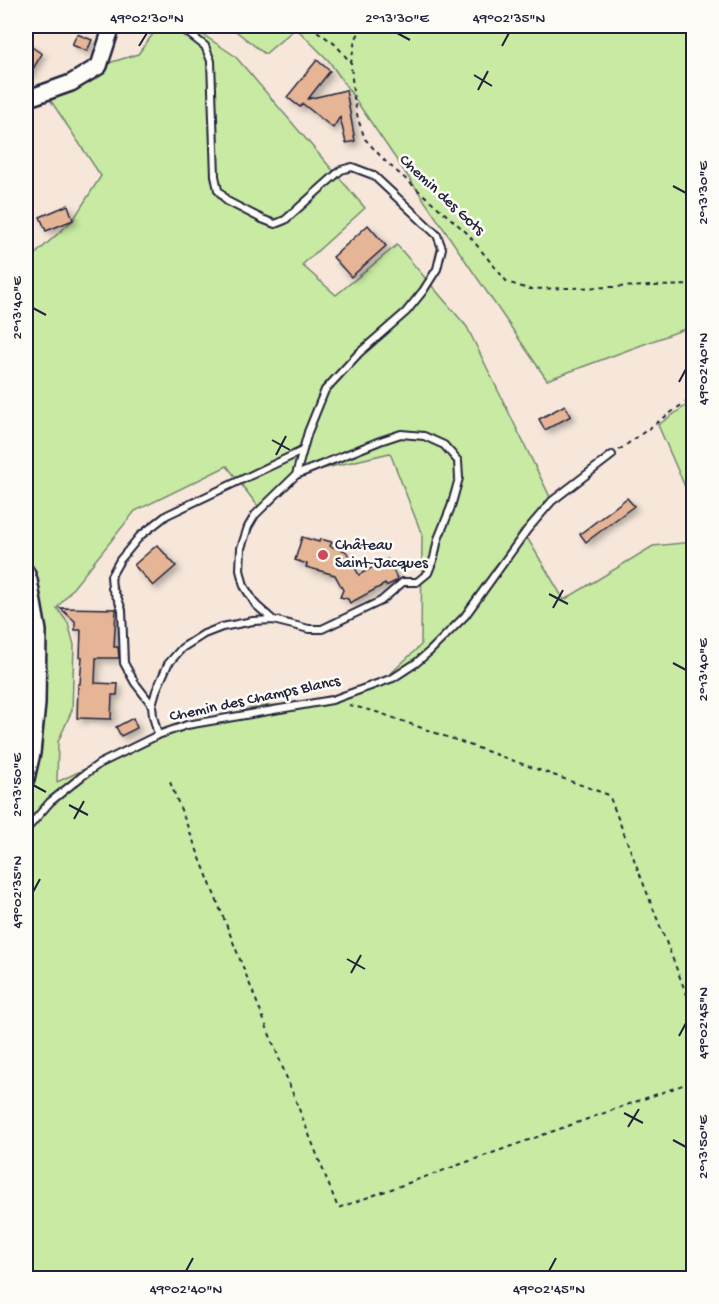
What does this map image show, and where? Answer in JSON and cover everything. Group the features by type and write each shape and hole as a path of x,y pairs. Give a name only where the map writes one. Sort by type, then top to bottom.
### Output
{"street":[{"path":"26,99 71,83 99,66 112,26"},
{"path":"26,572 38,631 37,704 32,753 26,779"}],"lane":[{"path":"178,26 205,46 211,61 215,176 218,190 227,201 275,224 285,220 341,170 352,167 373,175 437,235 442,248 437,269 406,312 359,353 325,390 308,432 296,475"},
{"path":"158,735 153,716 153,705 156,691 168,664 182,648 204,634 222,627 273,620 309,629 322,629 381,600 403,582 417,582 428,573 459,478 458,462 444,445 424,436 401,434 380,441 296,475 255,515 241,548 240,570 244,586 256,605 273,620"},
{"path":"153,705 135,683 124,663 122,610 111,588 111,576 120,560 140,536 167,515 302,451"},
{"name":"Chemin des Champs Blancs","path":"26,830 50,802 99,764 158,735 197,723 332,700 393,678 430,651 465,616 527,530 552,501 612,455"}],"path":[{"path":"310,26 336,45 351,63"},
{"name":"Chemin des Gots","path":"363,26 355,40 351,63 353,93 365,139 385,160 466,232 507,282 528,289 693,285"},
{"path":"612,455 693,396"},
{"path":"332,700 380,713 609,795 693,1007"},
{"path":"170,782 338,1208 693,1081"}],"green space":[{"path":"159,26 190,26 235,56 365,208 302,265 336,295 397,245 467,327 552,501 491,571 525,534 564,600 653,546 693,542 693,1278 26,1278 26,259 33,256 73,220 101,176 45,92 99,66 138,54","holes":["390,453 422,535 421,645 389,675 332,700 312,704 255,706 216,720 158,735 57,782 58,742 72,710 74,645 68,623 57,608 135,511 227,466 261,510 296,475"]},
{"path":"230,26 693,26 693,326 547,380 329,61 296,28 265,54"},
{"path":"693,401 693,505 658,425"}],"building":[{"path":"77,34 92,40 87,51 72,45"},
{"path":"26,43 42,54 26,80"},
{"path":"317,60 330,71 308,99 346,90 355,141 346,143 340,117 333,128 303,104 300,107 287,97"},
{"path":"68,205 73,220 46,231 40,217"},
{"path":"368,225 386,246 351,277 333,257"},
{"path":"565,405 571,416 545,430 539,419"},
{"path":"627,498 634,506 586,542 580,534"},
{"path":"302,537 319,542 320,539 332,542 330,546 346,551 359,575 387,559 398,580 386,586 385,584 350,603 348,599 340,597 343,590 335,575 306,567 307,564 295,560"},
{"path":"157,545 176,566 153,586 134,565"},
{"path":"60,608 116,609 114,647 118,647 119,658 96,658 95,683 118,684 117,695 112,695 111,719 77,718 82,657 80,657 81,630 75,630 75,621"},
{"path":"133,718 137,728 121,736 116,727"}],"place":[{"name":"Château Saint-Jacques","path":"323,555"}]}
